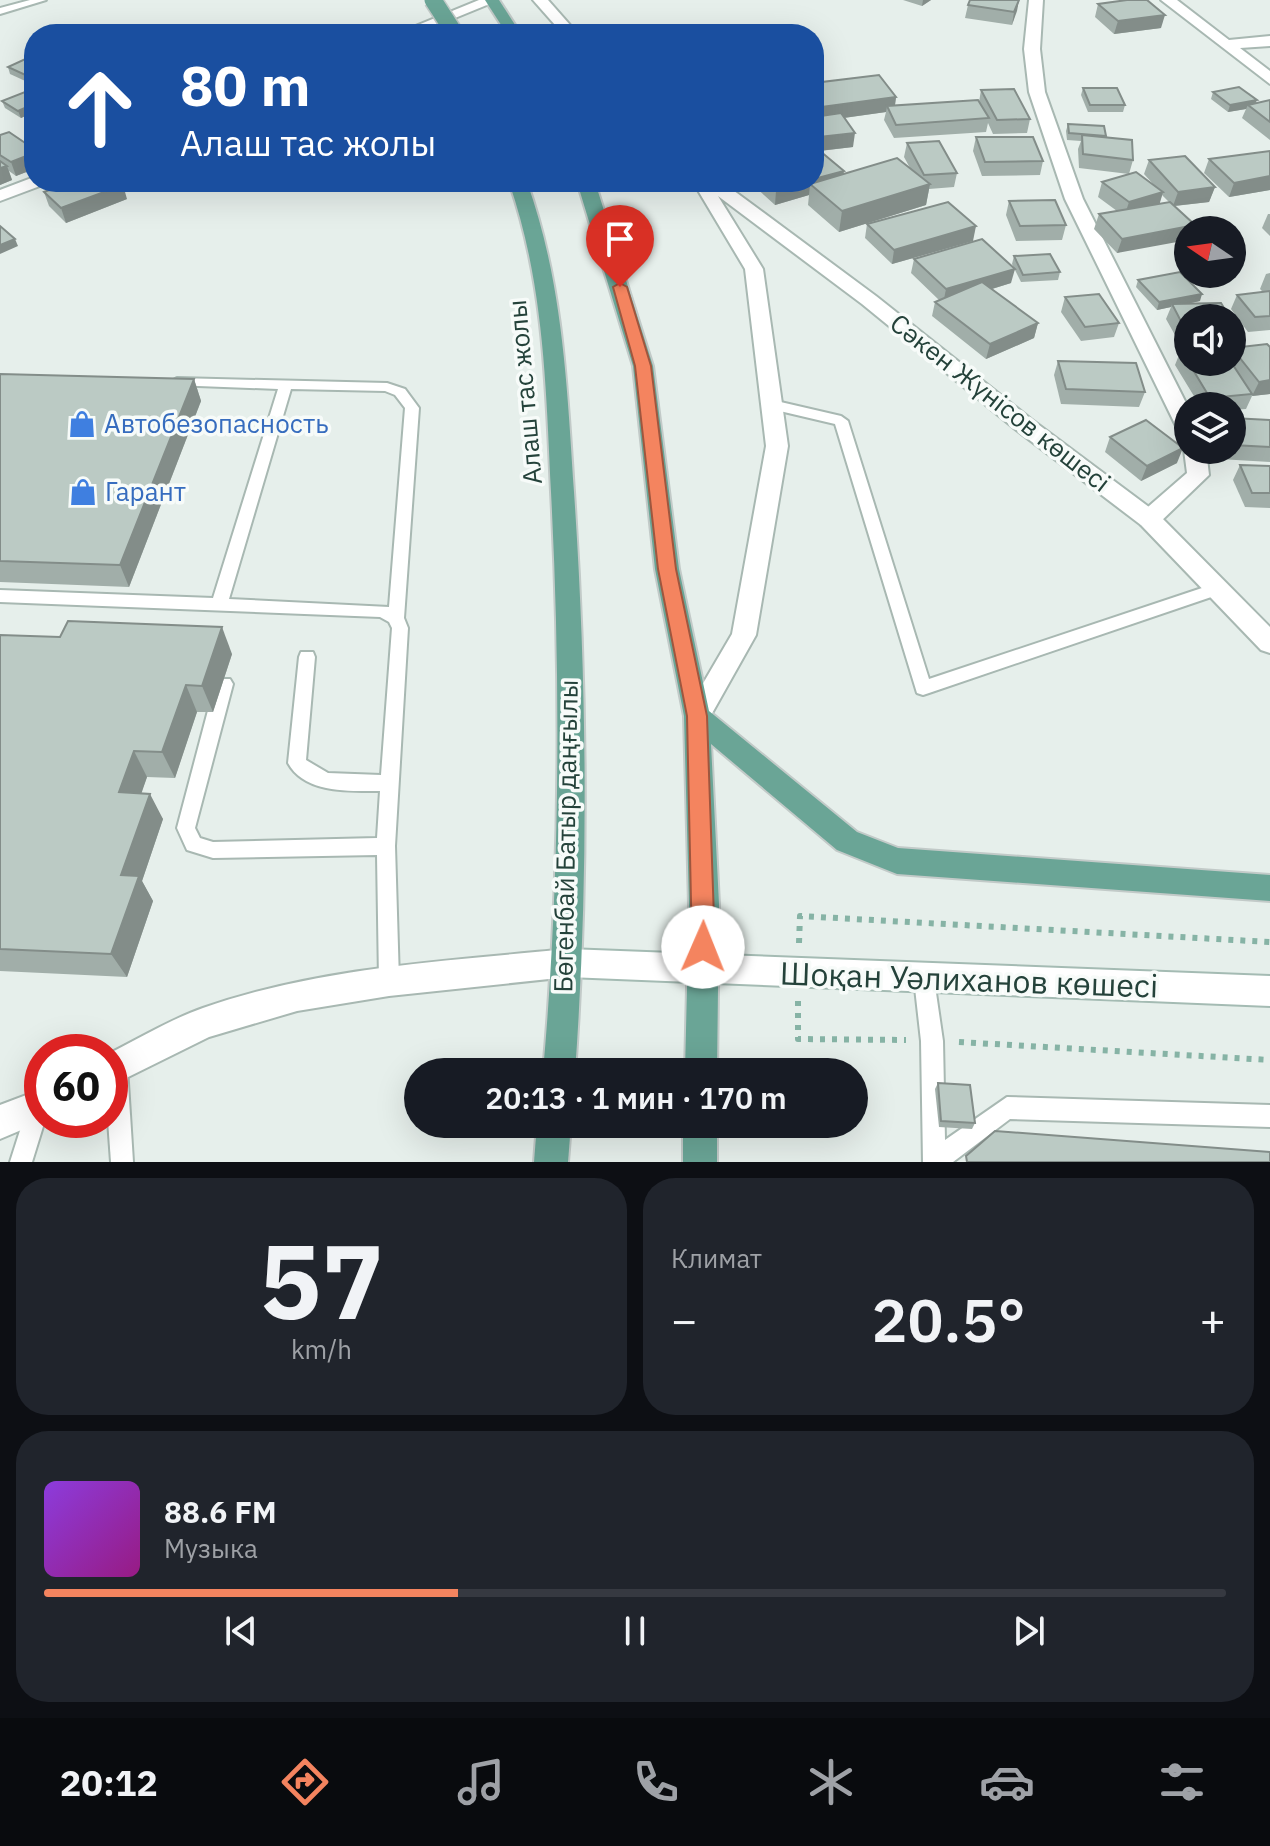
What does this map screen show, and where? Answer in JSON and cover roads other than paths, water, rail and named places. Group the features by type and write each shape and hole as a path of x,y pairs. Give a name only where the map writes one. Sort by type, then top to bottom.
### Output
{"main road":[{"path":"433,0 449,24"},
{"path":"492,0 508,24"},
{"name":"Алаш тас жолы","path":"522,192 529,213 553,328 569,600"},
{"path":"589,192 643,366 667,569 697,716 704,904 701,1058"},
{"name":"Бөгенбай Батыр даңғылы","path":"560,1058 568,963 569,600"},
{"path":"697,716 847,841 897,861 1270,888"},
{"path":"551,1162 553,1138"},
{"path":"700,1138 700,1162"}],"street":[{"path":"429,24 492,0"},
{"path":"540,0 562,24"},
{"path":"1036,0 1032,49 1037,92 1070,185 1174,399"},
{"path":"1168,0 1270,79"},
{"path":"1227,45 1270,41"},
{"path":"0,196 24,186"},
{"path":"697,716 744,635 777,446 754,269 721,211 706,192"},
{"name":"Сәкен Жүнісов көшесі","path":"724,192 869,300 1023,424 1149,519 1270,643"},
{"path":"1149,519 1198,475 1197,464"},
{"name":"Шоқан Уәлиханов көшесі","path":"128,1061 204,1023 297,996 389,981 568,963 1270,991"},
{"path":"0,1122 24,1112"}],"lane":[{"path":"0,11 41,0"},
{"path":"159,382 387,387 400,392 412,408 396,618 400,628 386,846 389,981"},
{"path":"219,605 286,384"},
{"path":"772,405 841,421 923,688 1217,589"},
{"path":"0,596 383,611 396,618"},
{"path":"307,657 297,763 309,776 324,781 390,783"},
{"path":"224,684 186,828 194,844 213,850 386,846"},
{"path":"924,979 932,1041 934,1162"},
{"path":"934,1162 1007,1108 1270,1116"},
{"path":"21,1162 29,1138"},
{"path":"120,1138 122,1162"}],"place":[{"name":"Автобезопасность","path":"82,424"},
{"name":"Гарант","path":"83,492"}]}
